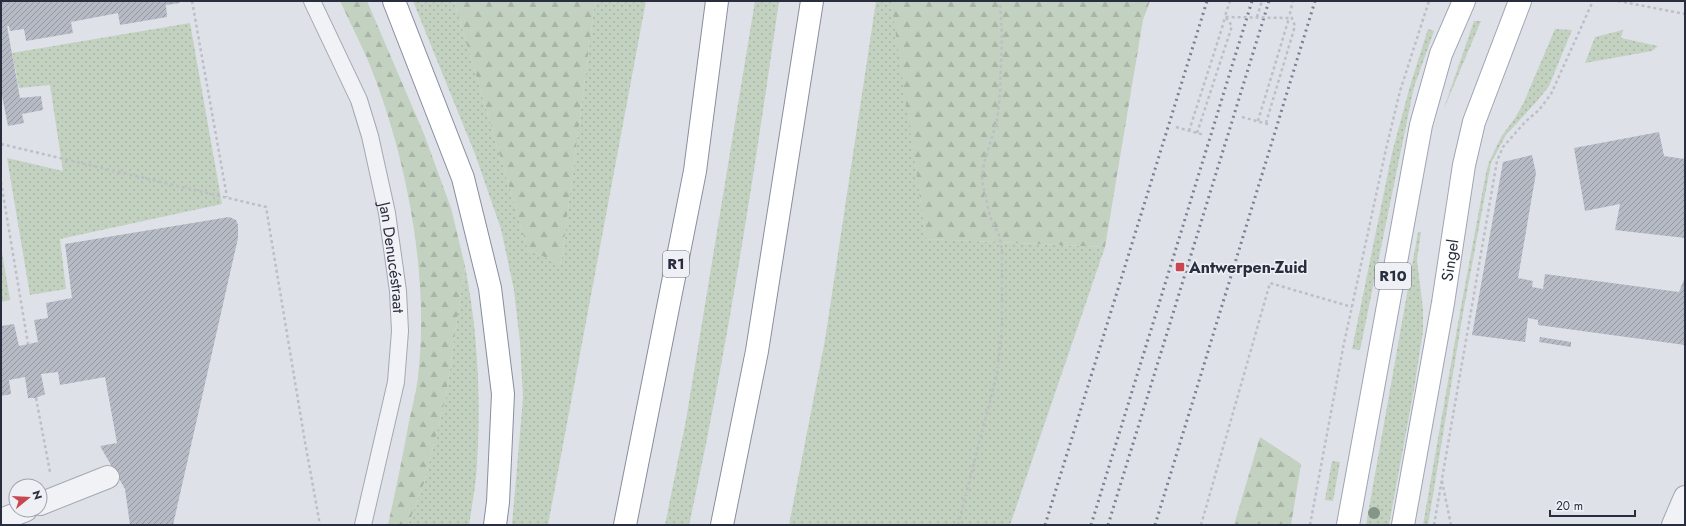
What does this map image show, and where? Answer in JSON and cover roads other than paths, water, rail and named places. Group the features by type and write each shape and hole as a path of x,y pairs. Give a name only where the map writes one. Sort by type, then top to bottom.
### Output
{"main road":[{"path":"394,1 463,178 490,288 503,394 498,502 495,525"},
{"name":"R1","path":"625,525 694,171 718,1"},
{"path":"722,525 757,350 812,1"},
{"name":"R10","path":"1348,525 1421,125 1441,54 1464,1"},
{"name":"Singel","path":"1403,525 1442,303 1464,165 1474,122 1520,1"}],"street":[{"path":"48,501 108,476"},
{"path":"1673,525 1685,498"}],"lane":[{"name":"Jan Denucéstraat","path":"312,1 359,100 370,136 387,212 398,291 400,332 396,382 363,525"}],"railway":[{"path":"1045,525 1207,1"},
{"path":"1091,525 1252,1"},
{"path":"1108,525 1269,1"},
{"path":"1155,525 1315,1"}],"place":[{"name":"Antwerpen-Zuid","path":"1180,267"}]}
